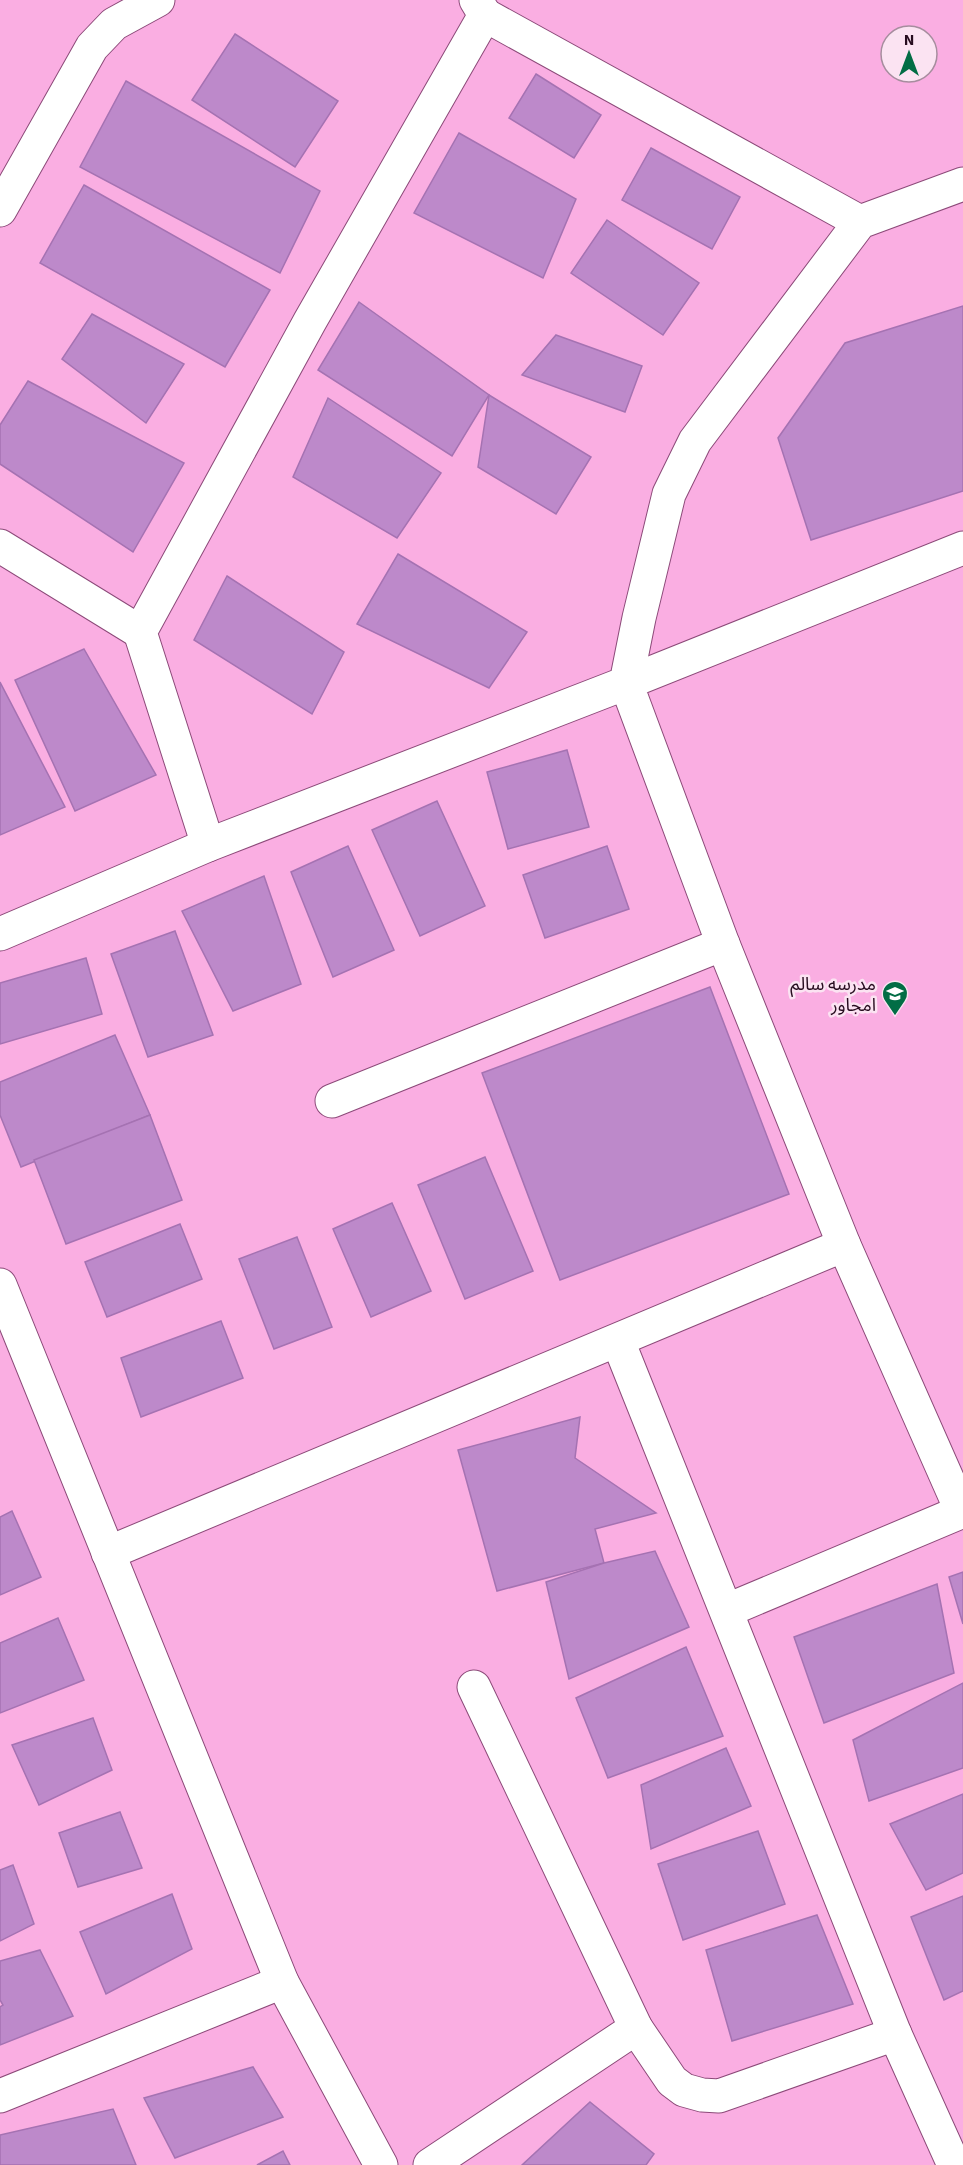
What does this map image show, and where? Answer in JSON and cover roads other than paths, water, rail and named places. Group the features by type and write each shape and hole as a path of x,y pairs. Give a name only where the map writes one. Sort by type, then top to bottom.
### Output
{"street":[{"path":"0,210 92,47 114,24 158,0"},
{"path":"140,632 481,8 860,222"},
{"path":"728,1610 962,1512 844,1245 723,944 626,682 669,494 695,441 860,222 963,184"},
{"path":"0,546 140,632 208,845"},
{"path":"0,934 208,845 963,548"},
{"path":"332,1101 723,944"},
{"path":"108,1553 844,1245"},
{"path":"0,1285 282,1982 381,2165"},
{"path":"618,1341 728,1610 895,2034 954,2165"},
{"path":"474,1688 636,2028 672,2081 684,2090 719,2096 895,2034"},
{"path":"0,2096 282,1982"},
{"path":"430,2165 636,2028"}],"place":[{"name":"مدرسه سالم امجاور","path":"895,1017"}]}
